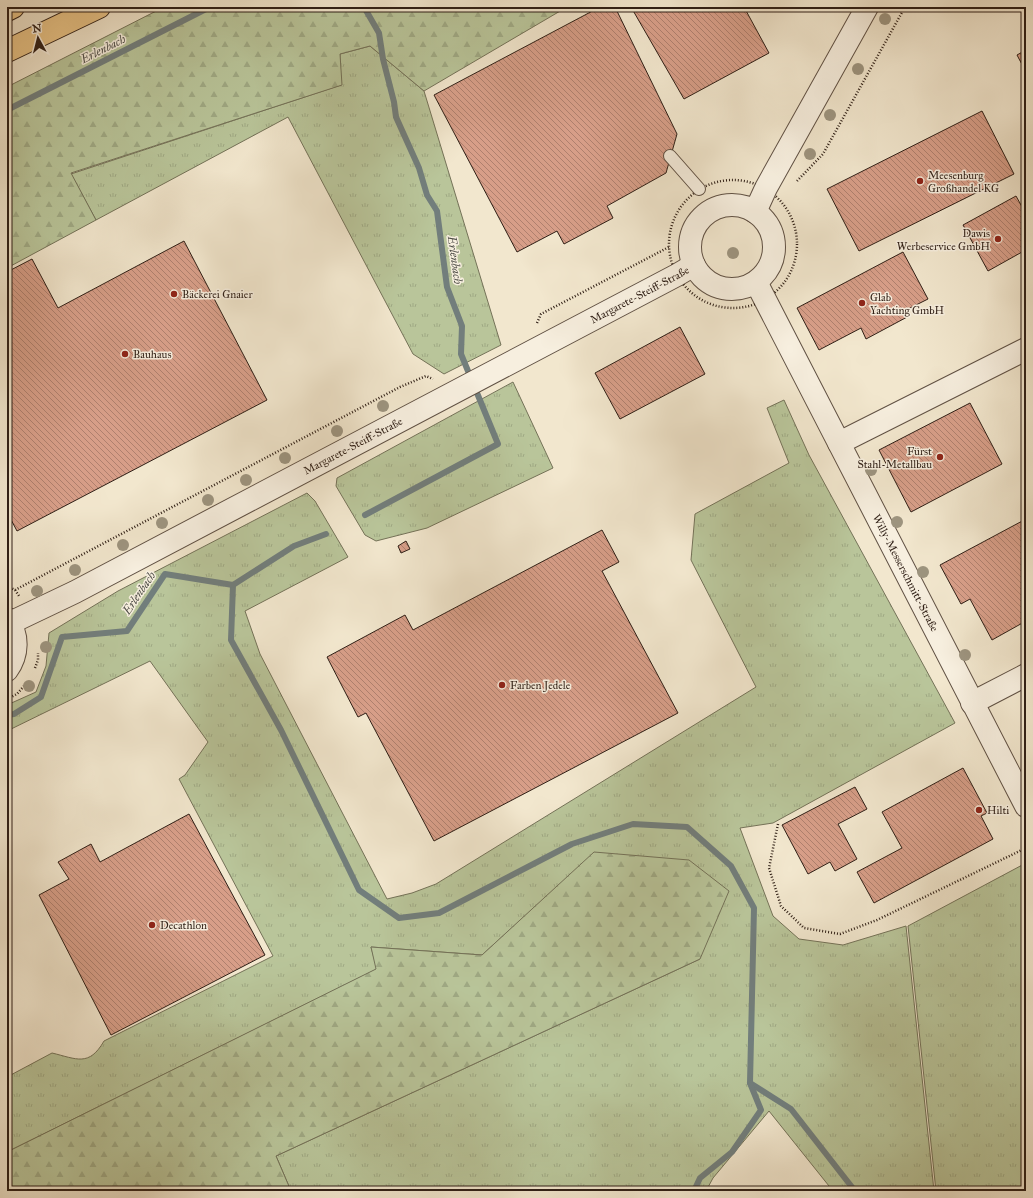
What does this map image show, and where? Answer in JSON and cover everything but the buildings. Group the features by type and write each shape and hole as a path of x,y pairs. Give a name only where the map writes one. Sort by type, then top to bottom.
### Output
{"highway":[{"path":"7,10 13,7"},
{"path":"7,51 99,7"}],"street":[{"path":"755,212 766,188 867,7"},
{"path":"724,206 741,206 755,212 768,226 773,238 773,257 760,291 741,288 723,288 709,282 698,272 685,270 691,254 691,238 698,222 708,212 724,206"},
{"name":"Margarete-Steiff-Straße","path":"9,621 82,588 685,270"},
{"name":"Willy-Messerschmitt-Straße","path":"760,291 1026,806"},
{"path":"839,443 1026,349"},
{"path":"7,670 15,655 16,640 9,621"},
{"path":"972,703 1026,675"}],"lane":[{"path":"670,156 699,189"}],"path":[{"path":"796,182 823,154 905,7"},
{"path":"720,180 742,180 766,188 779,198 791,214 797,233 797,254 791,273 779,289 760,291 744,307 725,308 706,302 690,292 685,270 671,262 669,247 672,223 682,204 699,189 720,180"},
{"path":"524,355 541,314 669,247"},
{"path":"15,590 400,388 426,376 461,388"},
{"path":"778,824 769,868 781,906 804,928 840,934 877,920 1026,848"}],"green space":[{"path":"164,7 567,7 424,91 370,46 340,54 342,85 71,173 96,220 7,268 7,87"},
{"path":"370,46 424,91 501,345 444,374 413,354 288,117 96,220 71,174 341,85 340,54"},
{"path":"513,382 553,468 427,528 376,541 365,535 336,486 337,478"},
{"path":"784,400 809,455 955,723 773,823 740,828 773,916 799,939 843,945 906,926 934,1191 833,1191 769,1111 713,1178 706,1191 291,1191 276,1156 700,959 595,852 482,955 371,947 377,969 7,1152 7,1077 52,1053 75,1059 88,1058 93,1055 104,1041 273,956 179,779 185,775 208,742 150,661 7,731 7,705 36,692 46,666 49,633 118,591 307,493 315,501 348,557 245,611 260,654 387,899 412,893 436,884 756,687 691,560 695,514 789,463 767,408"},
{"path":"594,852 689,860 729,891 700,959 276,1156 291,1191 7,1191 7,1152 376,969 371,947 482,955"},
{"path":"1026,863 1026,1191 936,1191 908,926"}],"waterway":[{"name":"Erlenbach","path":"7,110 210,7"},
{"name":"Erlenbach","path":"364,7 379,33 383,59 394,102 396,117 419,168 427,195 437,211 447,287 462,326 461,354 498,444 365,515"},
{"name":"Erlenbach","path":"7,715 14,714 41,697 62,637 127,631 165,574 233,585 294,546 326,534"},
{"path":"233,585 231,640 281,730 359,890 399,918 439,913 572,844 633,824 687,827 731,866 754,908 750,1083 791,1109 855,1191"},
{"path":"694,1191 700,1178 732,1152 761,1110 750,1083"}],"place":[{"name":"Meesenburg Großhandel KG","path":"920,181"},
{"name":"Dawis Werbeservice GmbH","path":"998,239"},
{"name":"Bäckerei Gnaier","path":"174,294"},
{"name":"Glab Yachting GmbH","path":"862,303"},
{"name":"Bauhaus","path":"125,354"},
{"name":"Fürst Stahl-Metallbau","path":"940,457"},
{"name":"Farben Jedele","path":"502,685"},
{"name":"Hilti","path":"979,810"},
{"name":"Decathlon","path":"152,925"}]}
